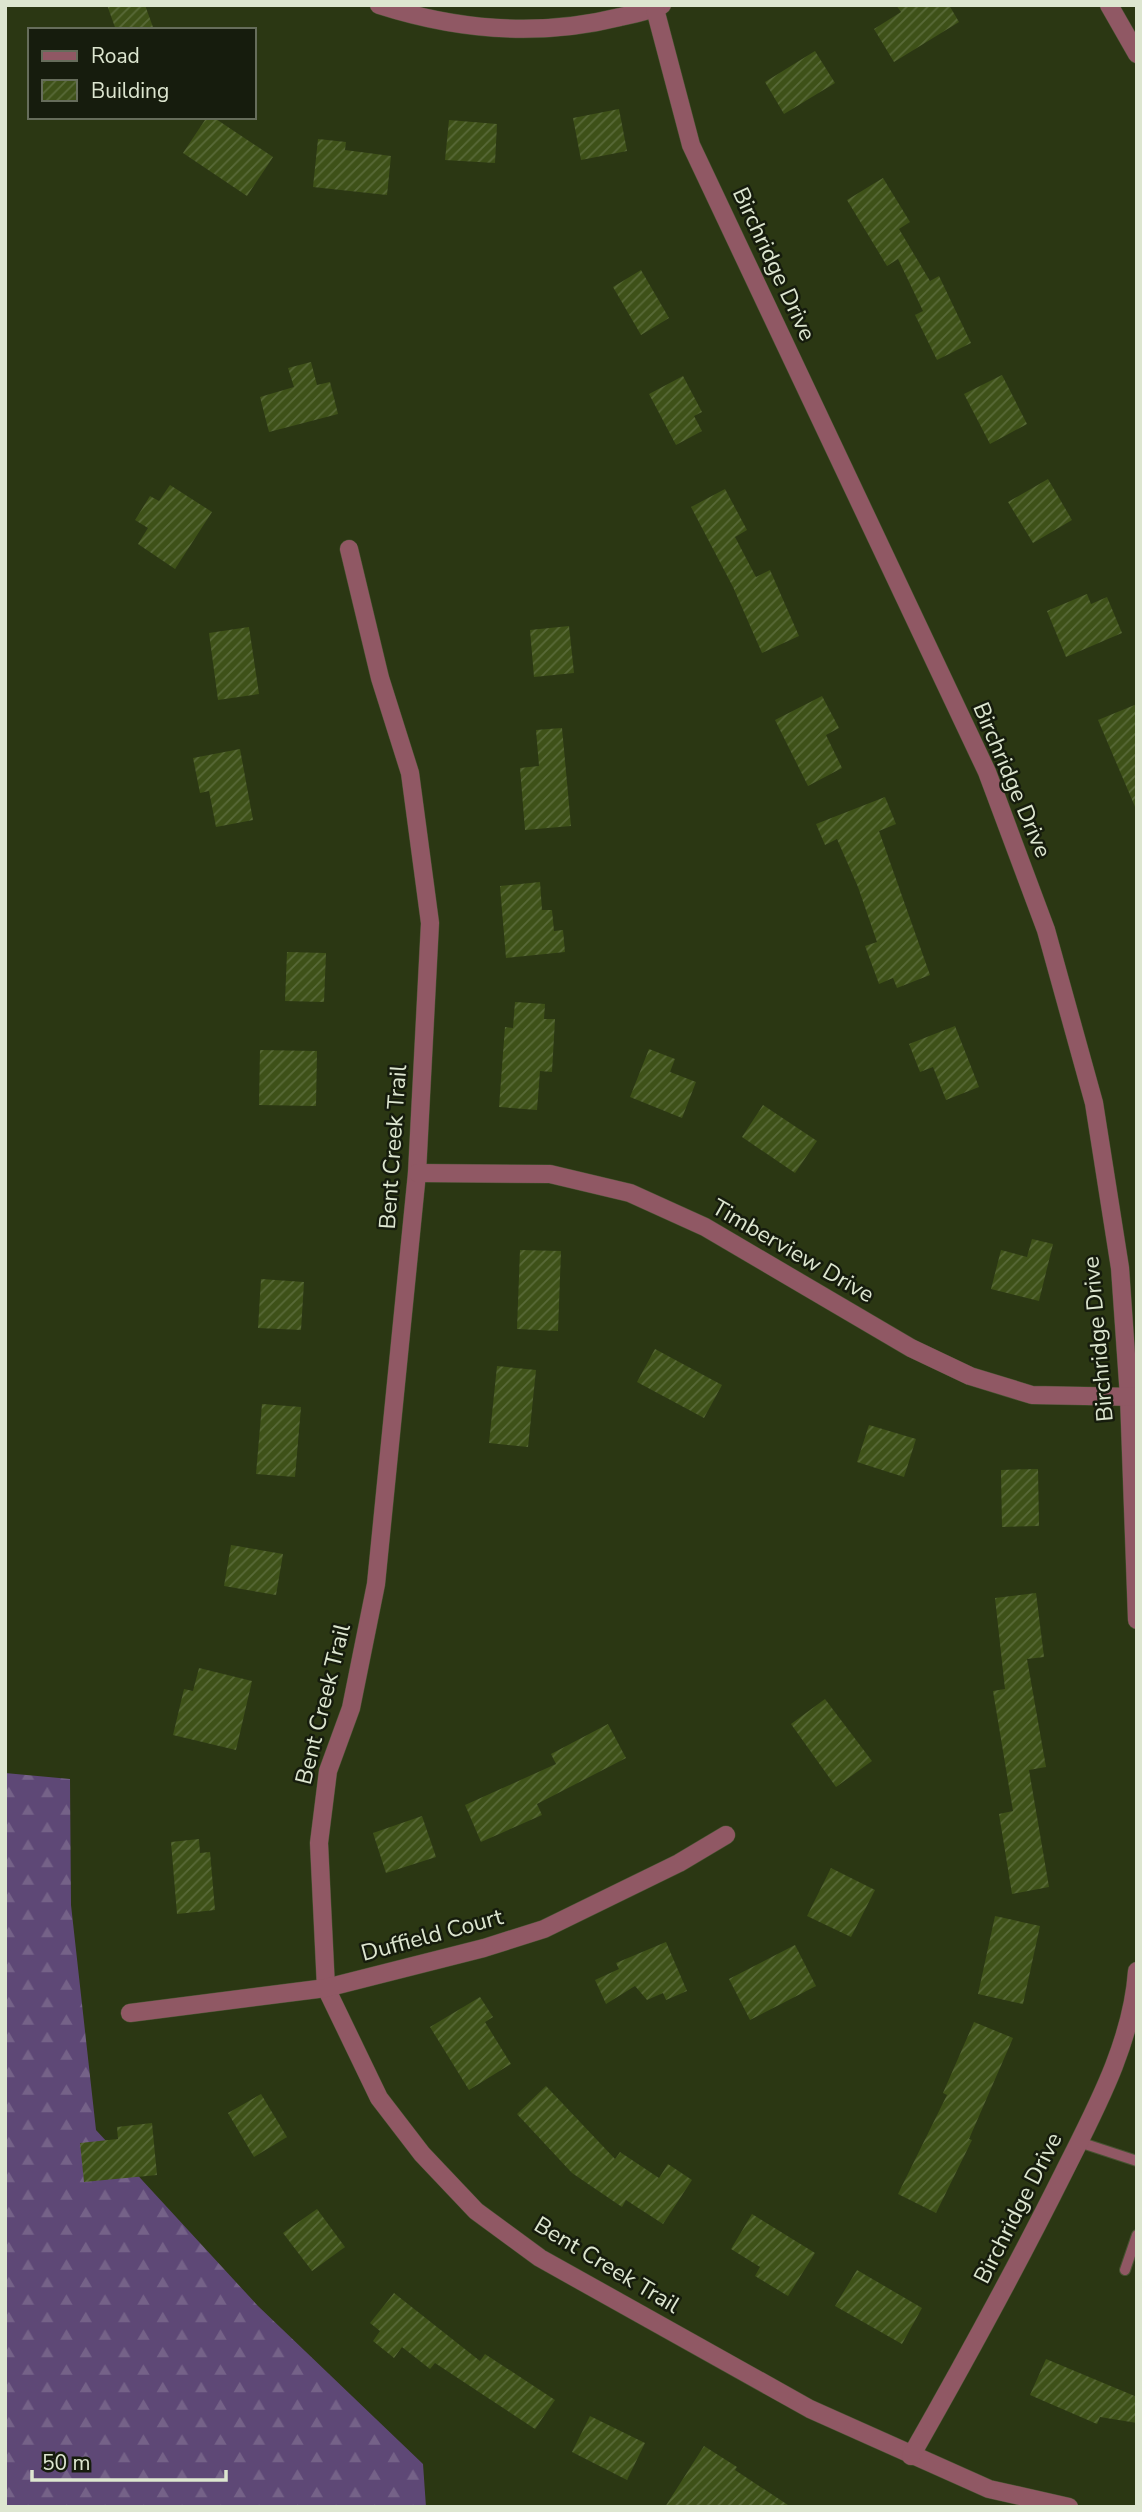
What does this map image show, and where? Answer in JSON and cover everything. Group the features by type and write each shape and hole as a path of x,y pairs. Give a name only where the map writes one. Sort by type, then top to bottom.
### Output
{"street":[{"path":"379,5 467,27 526,29 583,27 658,7"},
{"path":"1109,5 1137,54"},
{"name":"Birchridge Drive","path":"658,7 691,145 987,772 1046,930 1094,1103 1119,1268 1133,1397 1137,1620"},
{"name":"Bent Creek Trail","path":"349,549 380,678 410,774 430,923 417,1173 376,1584 351,1708 328,1771 319,1843 326,1988 379,2098 422,2154 476,2211 551,2265 810,2409 989,2489 1069,2507"},
{"name":"Timberview Drive","path":"417,1173 550,1174 630,1193 705,1227 911,1348 970,1376 1032,1395 1133,1397"},
{"name":"Duffield Court","path":"130,2013 326,1988 484,1948 544,1929 679,1863 726,1835"},
{"name":"Birchridge Drive","path":"912,2456 1012,2278 1112,2071 1135,1996 1137,1970"}],"lane":[{"path":"1079,2142 1137,2161"},
{"path":"1125,2270 1137,2235"}],"green space":[{"path":"5,1773 70,1779 71,1905 96,2130 258,2306 423,2464 426,2507 5,2507"}],"building":[{"path":"107,5 145,5 153,28 115,28"},
{"path":"896,5 949,5 959,22 894,62 874,29 901,12"},
{"path":"815,51 835,83 784,114 765,82"},
{"path":"619,109 627,151 581,160 573,118"},
{"path":"206,119 216,119 273,157 247,196 183,153"},
{"path":"449,120 497,124 495,163 445,160"},
{"path":"318,139 346,142 345,150 391,156 387,195 313,187"},
{"path":"883,178 910,222 899,229 930,281 939,276 971,343 937,360 915,315 923,311 898,259 887,266 847,200"},
{"path":"641,270 669,318 641,335 613,287"},
{"path":"311,362 317,385 330,382 338,414 269,432 260,397 294,387 288,368"},
{"path":"1002,375 1027,424 990,444 964,394"},
{"path":"683,376 702,412 694,416 702,431 676,445 649,394"},
{"path":"1048,479 1072,520 1033,543 1008,502"},
{"path":"170,485 212,512 175,569 138,544 148,528 135,520 150,496 159,501"},
{"path":"725,489 747,530 735,537 756,577 770,570 799,636 762,653 733,587 691,507"},
{"path":"1087,594 1091,604 1107,597 1122,633 1066,657 1047,611"},
{"path":"569,626 574,673 534,677 530,630"},
{"path":"249,627 259,694 218,700 209,633"},
{"path":"822,696 839,728 826,735 842,768 808,786 775,720"},
{"path":"1137,704 1137,809 1136,809 1098,720"},
{"path":"562,728 571,826 525,830 520,768 539,766 536,730"},
{"path":"240,749 253,820 216,827 209,791 200,793 193,758"},
{"path":"885,797 896,824 879,831 930,975 897,988 893,978 879,984 865,946 877,942 858,887 837,839 825,845 816,824"},
{"path":"540,882 542,910 552,910 554,931 563,930 565,952 506,958 500,886"},
{"path":"287,952 326,953 324,1002 285,1001"},
{"path":"515,1002 545,1004 544,1019 555,1019 552,1072 540,1071 537,1110 499,1107 505,1027 513,1028"},
{"path":"955,1026 979,1087 946,1100 933,1067 920,1072 909,1044"},
{"path":"649,1049 675,1059 670,1072 696,1082 682,1118 630,1097"},
{"path":"260,1050 317,1051 316,1106 259,1105"},
{"path":"763,1105 817,1141 795,1173 742,1137"},
{"path":"1032,1239 1053,1244 1039,1301 991,1289 1001,1250 1027,1257"},
{"path":"520,1250 561,1251 558,1331 517,1329"},
{"path":"261,1279 304,1282 301,1330 258,1328"},
{"path":"655,1349 722,1385 704,1418 637,1382"},
{"path":"497,1366 536,1370 528,1447 489,1443"},
{"path":"262,1404 301,1407 295,1477 256,1474"},
{"path":"869,1425 916,1439 904,1477 857,1462"},
{"path":"1038,1469 1039,1526 1002,1527 1001,1470"},
{"path":"231,1545 283,1554 276,1595 224,1586"},
{"path":"1036,1593 1044,1657 1027,1659 1046,1767 1029,1770 1049,1887 1012,1894 999,1814 1013,1811 993,1691 1005,1689 995,1598"},
{"path":"199,1668 252,1681 236,1750 173,1735 184,1689 193,1691"},
{"path":"825,1699 872,1761 836,1787 791,1724"},
{"path":"608,1724 626,1758 537,1804 542,1815 481,1842 465,1805 556,1764 551,1754"},
{"path":"422,1816 436,1857 386,1873 373,1833"},
{"path":"199,1839 200,1853 210,1852 215,1910 177,1914 171,1842"},
{"path":"831,1868 875,1890 851,1937 807,1916"},
{"path":"995,1916 1040,1926 1023,2004 978,1994"},
{"path":"666,1942 687,1991 666,2000 663,1993 647,2000 635,1986 606,2004 595,1980 619,1969 616,1963"},
{"path":"795,1945 816,1986 750,2020 729,1979"},
{"path":"480,1997 493,2017 485,2022 511,2064 469,2090 430,2027"},
{"path":"974,2022 1013,2038 969,2139 972,2140 936,2213 898,2194 947,2095 943,2093"},
{"path":"546,2086 615,2159 620,2152 659,2178 668,2164 692,2180 663,2224 626,2200 622,2207 572,2173 517,2114"},
{"path":"261,2094 287,2137 254,2157 228,2113"},
{"path":"152,2123 157,2175 84,2182 80,2143 118,2139 117,2127"},
{"path":"317,2209 345,2247 312,2271 283,2233"},
{"path":"752,2214 815,2253 788,2296 755,2276 760,2267 731,2249"},
{"path":"857,2270 922,2308 902,2344 835,2306"},
{"path":"394,2293 480,2361 485,2354 555,2400 535,2429 435,2363 430,2369 402,2347 394,2358 373,2341 380,2331 370,2323"},
{"path":"1046,2359 1137,2397 1137,2423 1100,2417 1097,2424 1030,2395"},
{"path":"590,2416 645,2443 627,2480 572,2452"},
{"path":"704,2446 737,2467 735,2470 791,2507 665,2507"}]}
